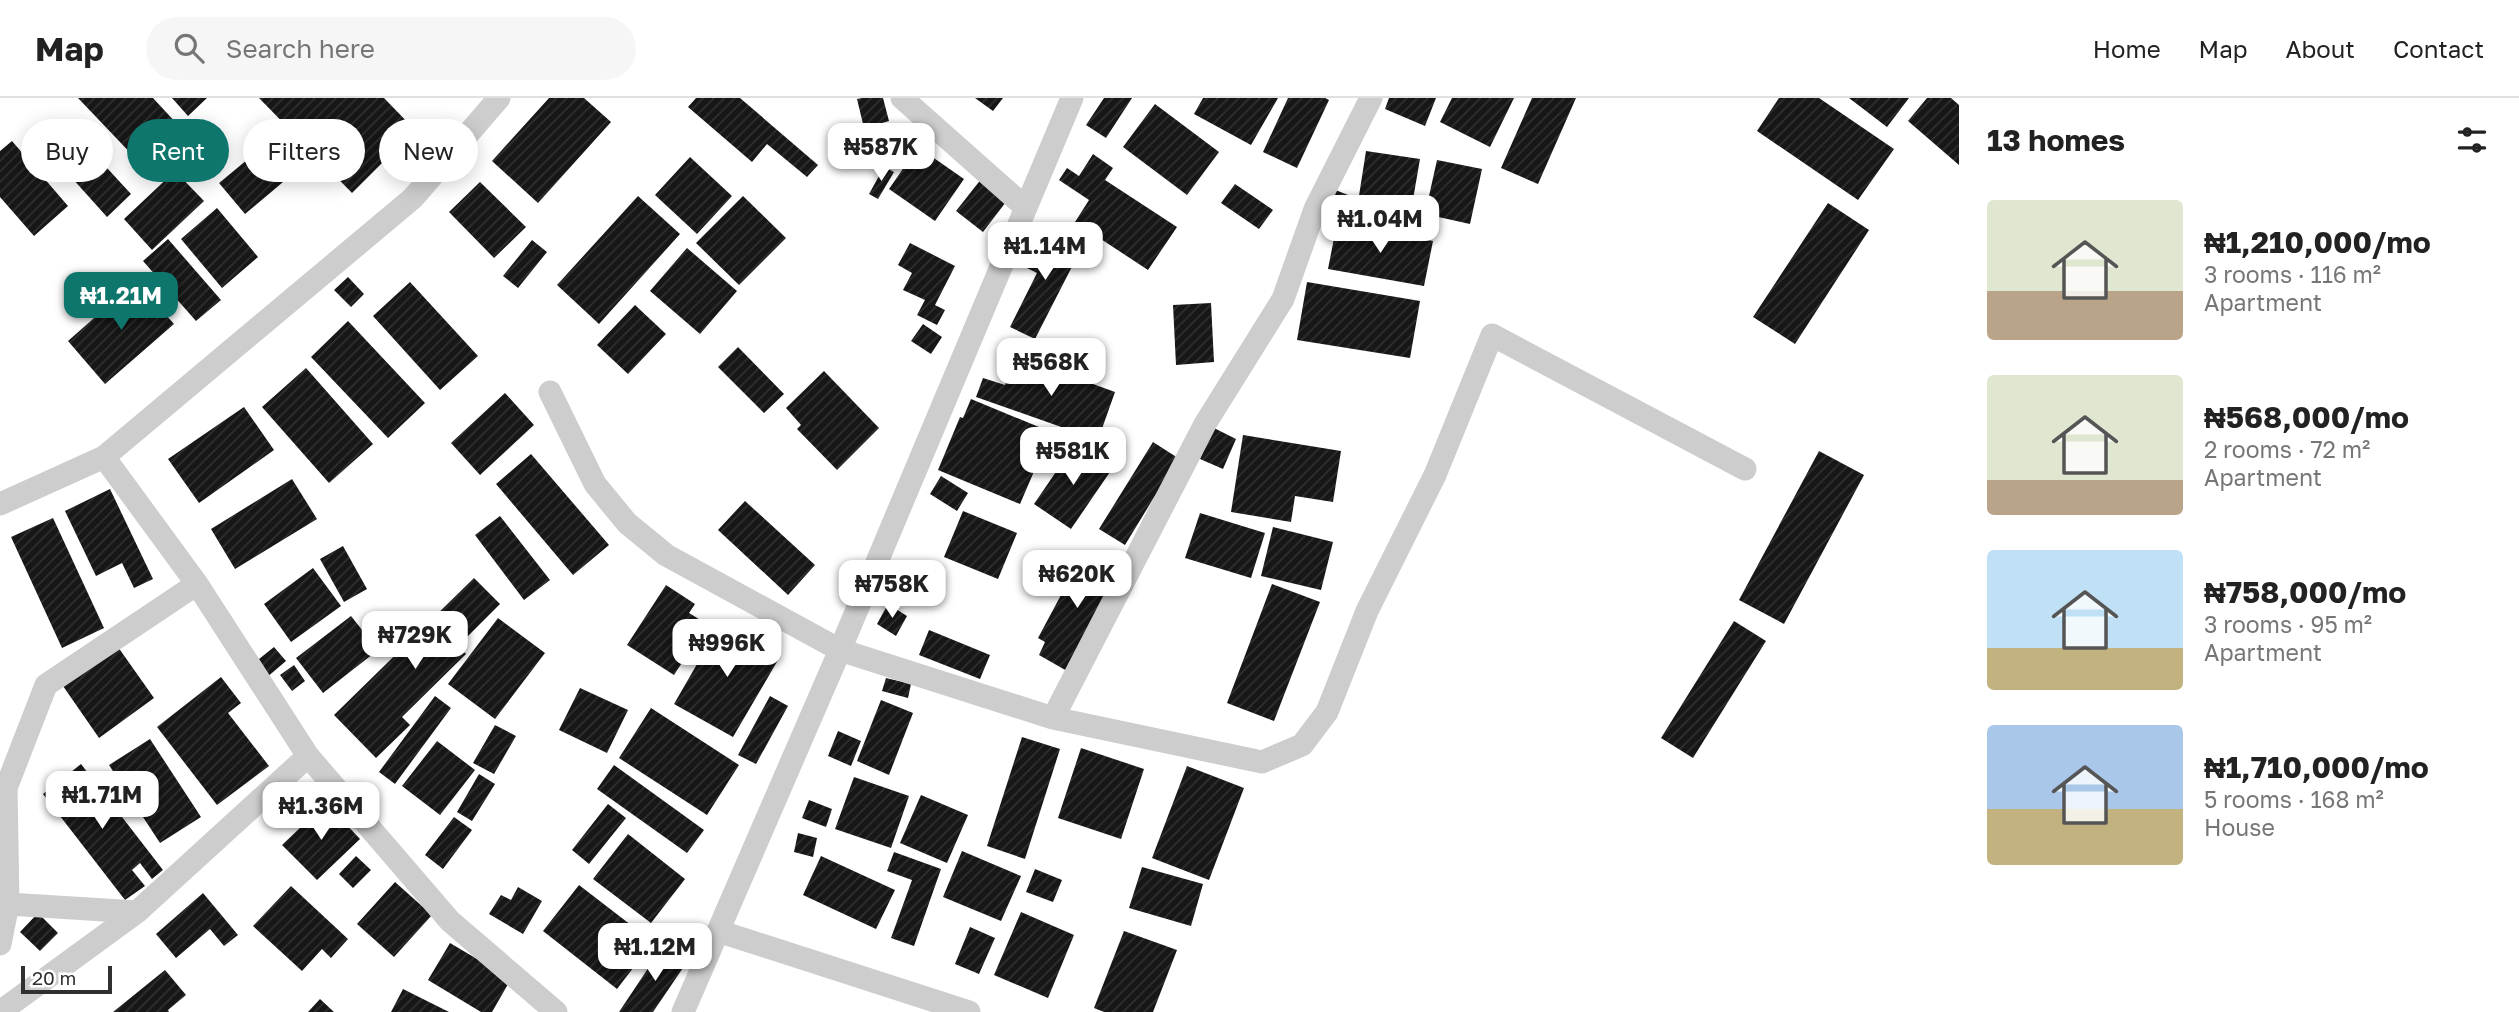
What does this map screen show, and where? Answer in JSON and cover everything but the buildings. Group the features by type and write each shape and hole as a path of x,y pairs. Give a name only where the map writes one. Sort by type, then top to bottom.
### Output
{"street":[{"path":"0,503 104,457 413,198 499,98"},
{"path":"902,98 1025,207"},
{"path":"683,1012 840,650 1072,98"},
{"path":"1053,718 1205,424 1283,299 1315,209 1371,98"},
{"path":"550,392 595,484 627,523 666,555 840,650 1053,718 1262,762 1302,745 1328,712 1367,611 1435,475 1492,335 1745,469"},
{"path":"104,457 197,584 308,756 450,921 556,1012"},
{"path":"0,944 8,904 6,788 46,685 197,584"},
{"path":"0,999 2,1012 137,912 308,756"},
{"path":"8,904 137,912"},
{"path":"718,931 969,1012"}]}
